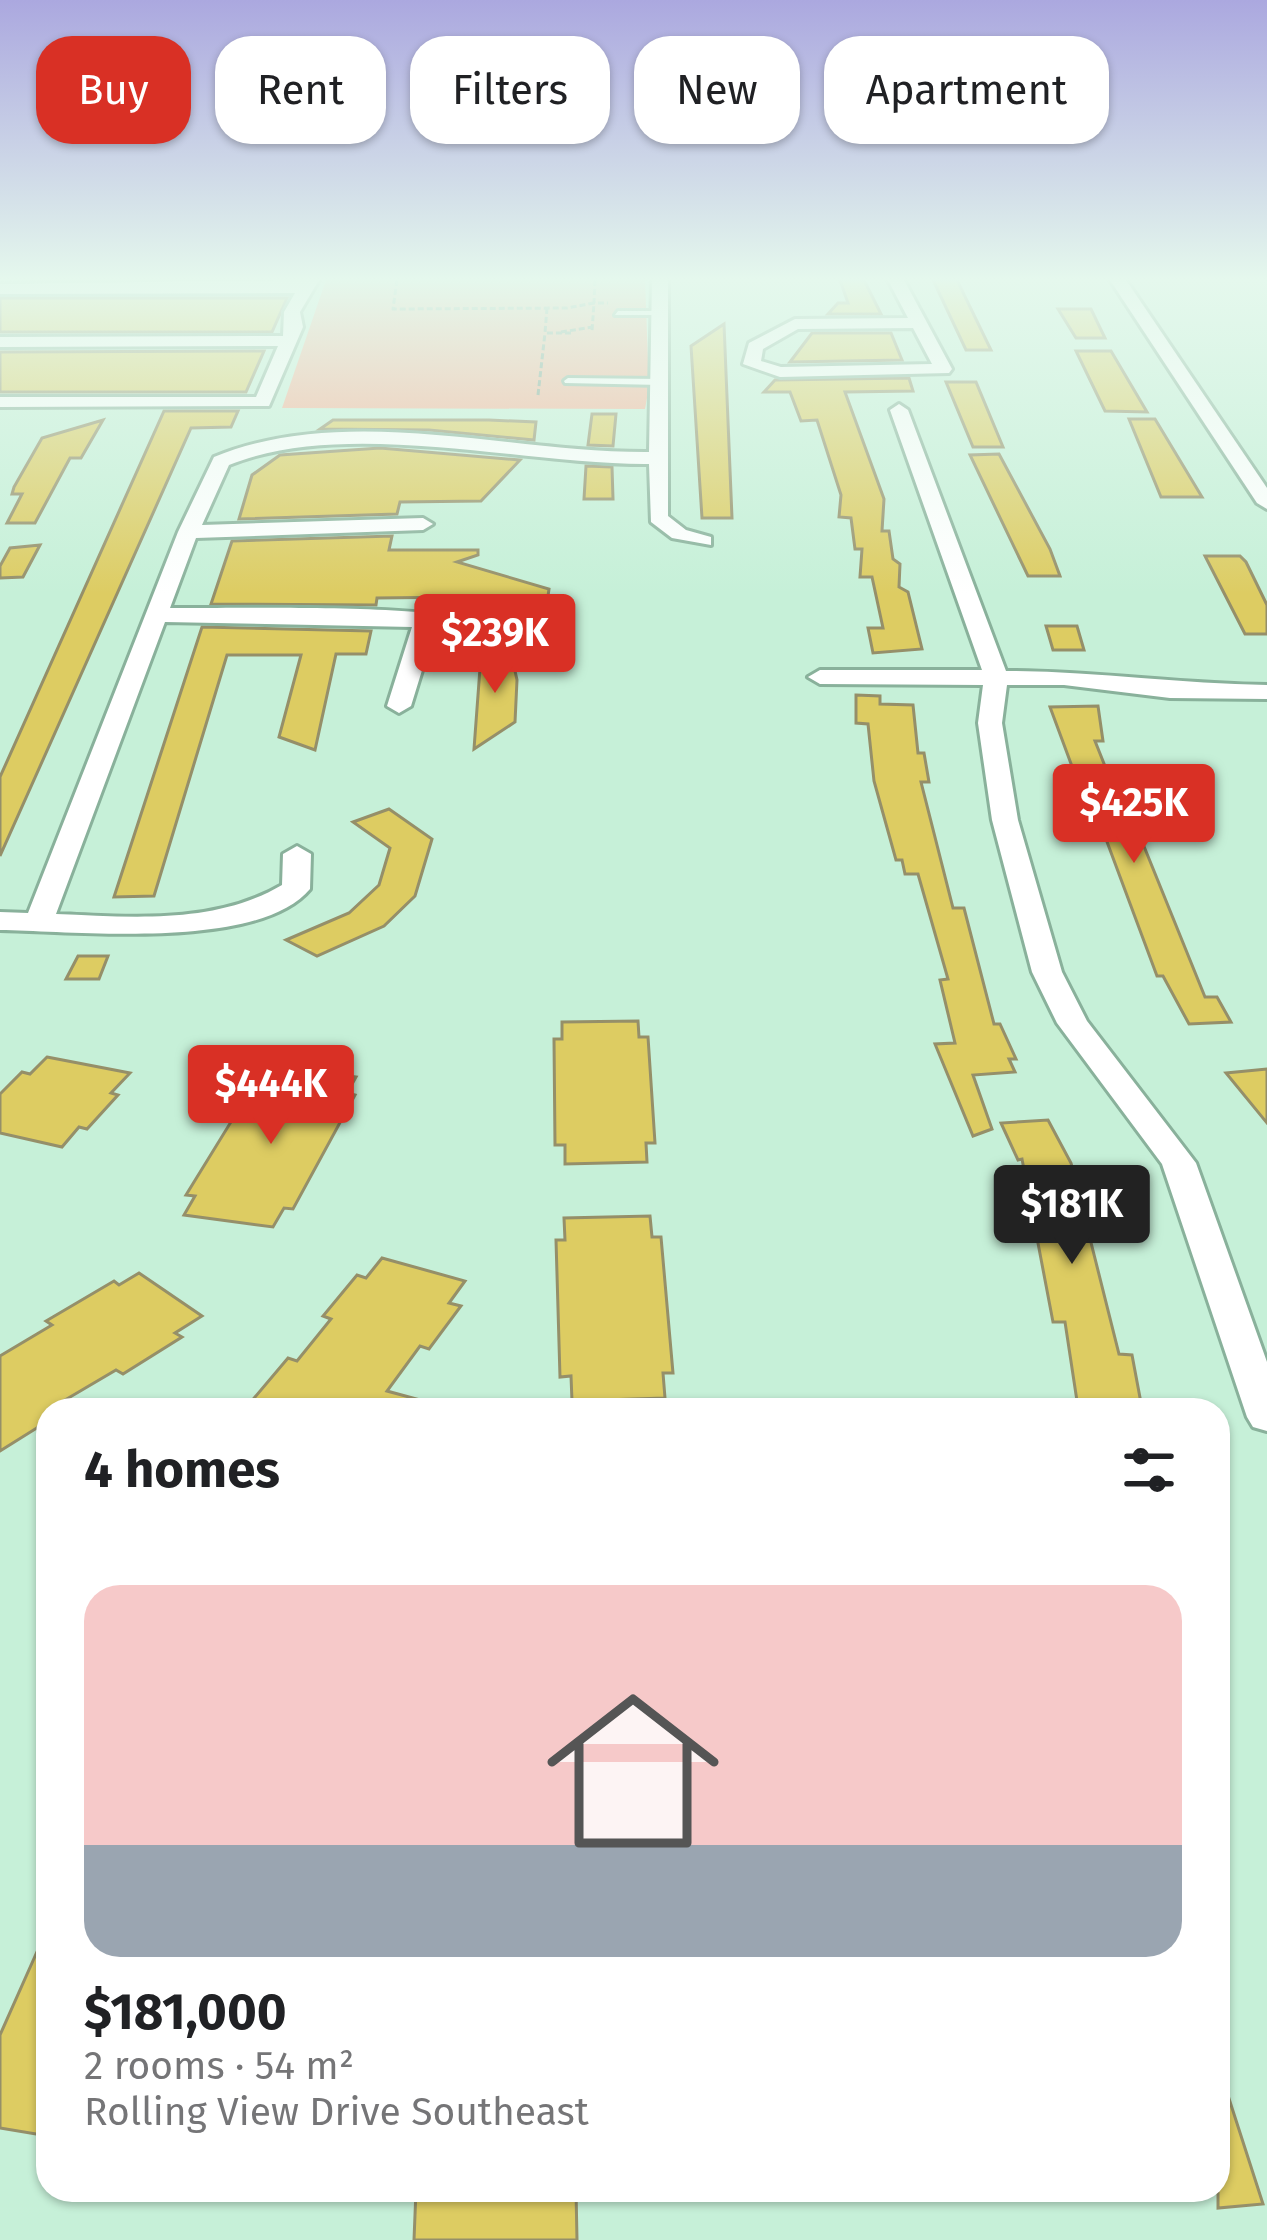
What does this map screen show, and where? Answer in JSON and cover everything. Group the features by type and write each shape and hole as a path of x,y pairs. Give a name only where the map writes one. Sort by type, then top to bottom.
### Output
{"street":[{"path":"0,402 263,402 271,385"},
{"path":"662,385 658,518 679,534 704,541"},
{"path":"1188,385 1267,503"},
{"path":"899,410 996,677 990,723 1006,820 1047,972 1072,1023 1179,1163 1267,1417"},
{"path":"39,921 214,468 239,447 284,442 440,442 590,458 657,458"},
{"path":"188,532 423,524"},
{"path":"157,615 426,620 476,627"},
{"path":"399,706 426,620"},
{"path":"820,677 1086,680 1170,691 1267,692"},
{"path":"0,921 219,919 279,902 296,889 297,854"}],"path":[{"path":"538,394 539,385"}],"shaded area":[{"path":"290,385 649,385 645,409 282,408"}],"building":[{"path":"0,385 249,385 246,392 0,392"},
{"path":"693,385 726,385 732,518 702,518"},
{"path":"771,385 911,385 913,391 845,392 884,499 882,531 889,531 893,559 900,564 899,587 908,592 922,649 873,653 868,628 883,628 872,577 860,577 862,549 855,549 851,518 839,517 841,495 817,420 801,421 790,392 764,392"},
{"path":"947,385 977,385 1003,447 973,447"},
{"path":"1092,385 1131,385 1147,412 1105,411"},
{"path":"164,411 238,411 231,427 191,428 0,856 0,777"},
{"path":"592,414 616,414 613,446 588,445"},
{"path":"1129,419 1155,419 1202,497 1161,497"},
{"path":"103,420 81,458 70,458 35,523 7,523 22,494 12,494 14,487 42,438"},
{"path":"333,420 536,422 534,440 429,430 320,429"},
{"path":"380,448 520,460 481,501 400,502 397,514 239,519 252,475 280,455"},
{"path":"999,454 1060,576 1028,576 970,455"},
{"path":"586,466 612,467 613,499 584,499"},
{"path":"392,536 389,550 478,550 478,555 457,562 549,589 548,596 377,598 376,605 211,604 232,541"},
{"path":"40,545 23,577 0,578 0,566 10,548"},
{"path":"1205,556 1240,556 1246,562 1267,605 1267,634 1245,634"},
{"path":"1046,626 1077,626 1084,650 1053,650"},
{"path":"202,627 371,631 366,654 336,654 315,750 279,737 301,655 227,655 154,896 114,897"},
{"path":"511,653 517,680 515,722 474,749 481,655"},
{"path":"856,695 880,696 880,704 913,705 918,753 924,753 929,782 921,782 953,908 964,908 994,1024 1000,1024 1016,1059 1009,1059 1015,1072 973,1075 992,1129 973,1136 935,1044 955,1043 940,980 948,979 918,874 905,874 902,860 896,860 874,781 868,724 856,723"},
{"path":"1098,706 1103,741 1095,741 1134,839 1141,839 1205,997 1217,997 1231,1022 1189,1024 1163,976 1157,976 1050,707"},
{"path":"389,809 432,839 415,896 384,926 317,956 286,940 349,913 379,885 390,848 353,822"},
{"path":"78,956 108,956 99,979 66,979"},
{"path":"638,1021 639,1037 648,1037 655,1143 646,1143 647,1162 565,1164 565,1145 555,1145 554,1039 562,1039 562,1022"},
{"path":"47,1057 130,1073 111,1093 118,1095 87,1129 79,1127 62,1147 0,1133 0,1094 22,1072 30,1074"},
{"path":"273,1067 356,1077 347,1093 355,1095 293,1209 284,1208 273,1227 184,1215 195,1196 186,1195 258,1078 265,1079"},
{"path":"1267,1069 1267,1123 1226,1073"},
{"path":"1048,1120 1071,1163 1119,1354 1132,1355 1140,1398 1077,1398 1065,1322 1053,1322 1022,1159 1018,1160 1001,1123"},
{"path":"650,1216 652,1237 661,1237 673,1373 663,1373 665,1398 572,1398 571,1376 560,1377 556,1240 565,1240 564,1218"},
{"path":"382,1258 465,1281 449,1303 461,1306 429,1349 420,1346 387,1391 413,1398 254,1398 288,1358 297,1361 331,1319 323,1316 357,1275 366,1278"},
{"path":"139,1273 202,1316 175,1333 182,1337 123,1374 116,1370 68,1398 36,1398 36,1428 0,1451 0,1356 52,1325 46,1321 114,1281 119,1285"},
{"path":"36,1954 36,2134 0,2128 0,2035"},
{"path":"1230,2102 1263,2204 1218,2208 1218,2202 1230,2202"},
{"path":"416,2202 576,2202 577,2240 414,2240"}]}
